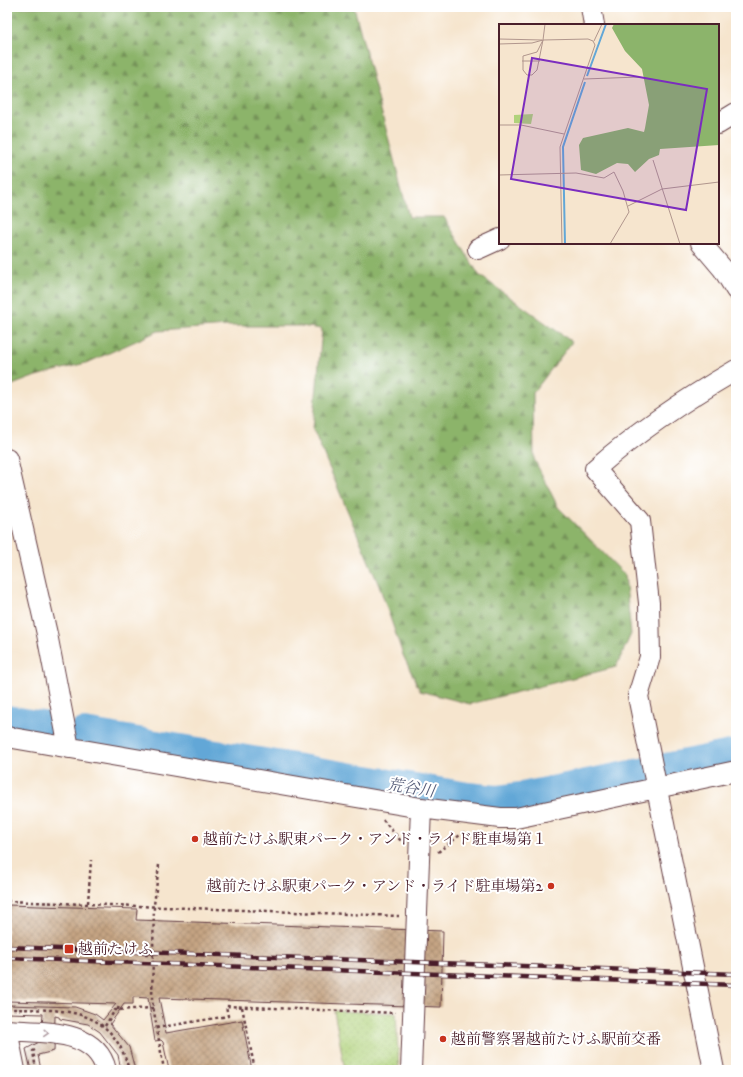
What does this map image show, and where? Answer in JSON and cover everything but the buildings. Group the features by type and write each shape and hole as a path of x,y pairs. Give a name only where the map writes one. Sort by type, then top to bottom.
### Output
{"street":[{"path":"591,7 594,24"},
{"path":"719,123 736,114"},
{"path":"478,249 499,239"},
{"path":"702,244 723,269 736,290"},
{"path":"714,1070 638,696 650,657 649,603 640,521 595,469 626,442 698,392 736,370"},
{"path":"7,459 47,634 67,743"},
{"path":"7,737 67,743 190,770 421,808 500,818 516,818 654,775 736,771"},
{"path":"411,1070 421,808"},
{"path":"15,1070 7,1030 57,1034 79,1039 98,1053 104,1061 106,1070"}],"path":[{"path":"381,818 402,842"},
{"path":"435,854 469,828"},
{"path":"88,904 91,860"},
{"path":"160,865 154,905 152,955 153,1008 164,1070"},
{"path":"7,900 404,916"},
{"path":"117,904 117,910"},
{"path":"145,955 152,955"},
{"path":"118,1010 119,1004"},
{"path":"156,1028 228,1016 226,1006 402,1014"},
{"path":"242,1007 254,1070"},
{"path":"105,1026 115,1010 153,1008"},
{"path":"36,1070 32,1051 38,1049"}],"green space":[{"path":"7,7 354,7 409,217 444,217 479,275 572,342 533,393 534,459 558,507 625,575 631,634 616,667 470,704 420,691 403,655 380,588 313,429 322,329 300,326 228,326 158,331 89,362 36,376 7,387"},
{"path":"334,1011 396,1013 399,1070 345,1070"}],"waterway":[{"name":"荒谷川","path":"7,721 48,728"},
{"name":"荒谷川","path":"84,734 468,798 496,801 527,797 736,755"}],"railway":[{"path":"7,947 736,974"},
{"path":"7,958 736,985"}],"place":[{"name":"越前たけふ駅東パーク・アンド・ライド駐車場第１","path":"195,839"},
{"name":"越前たけふ駅東パーク・アンド・ライド駐車場第2","path":"551,886"},
{"name":"越前たけふ","path":"69,949"},
{"name":"越前警察署越前たけふ駅前交番","path":"443,1039"}]}
